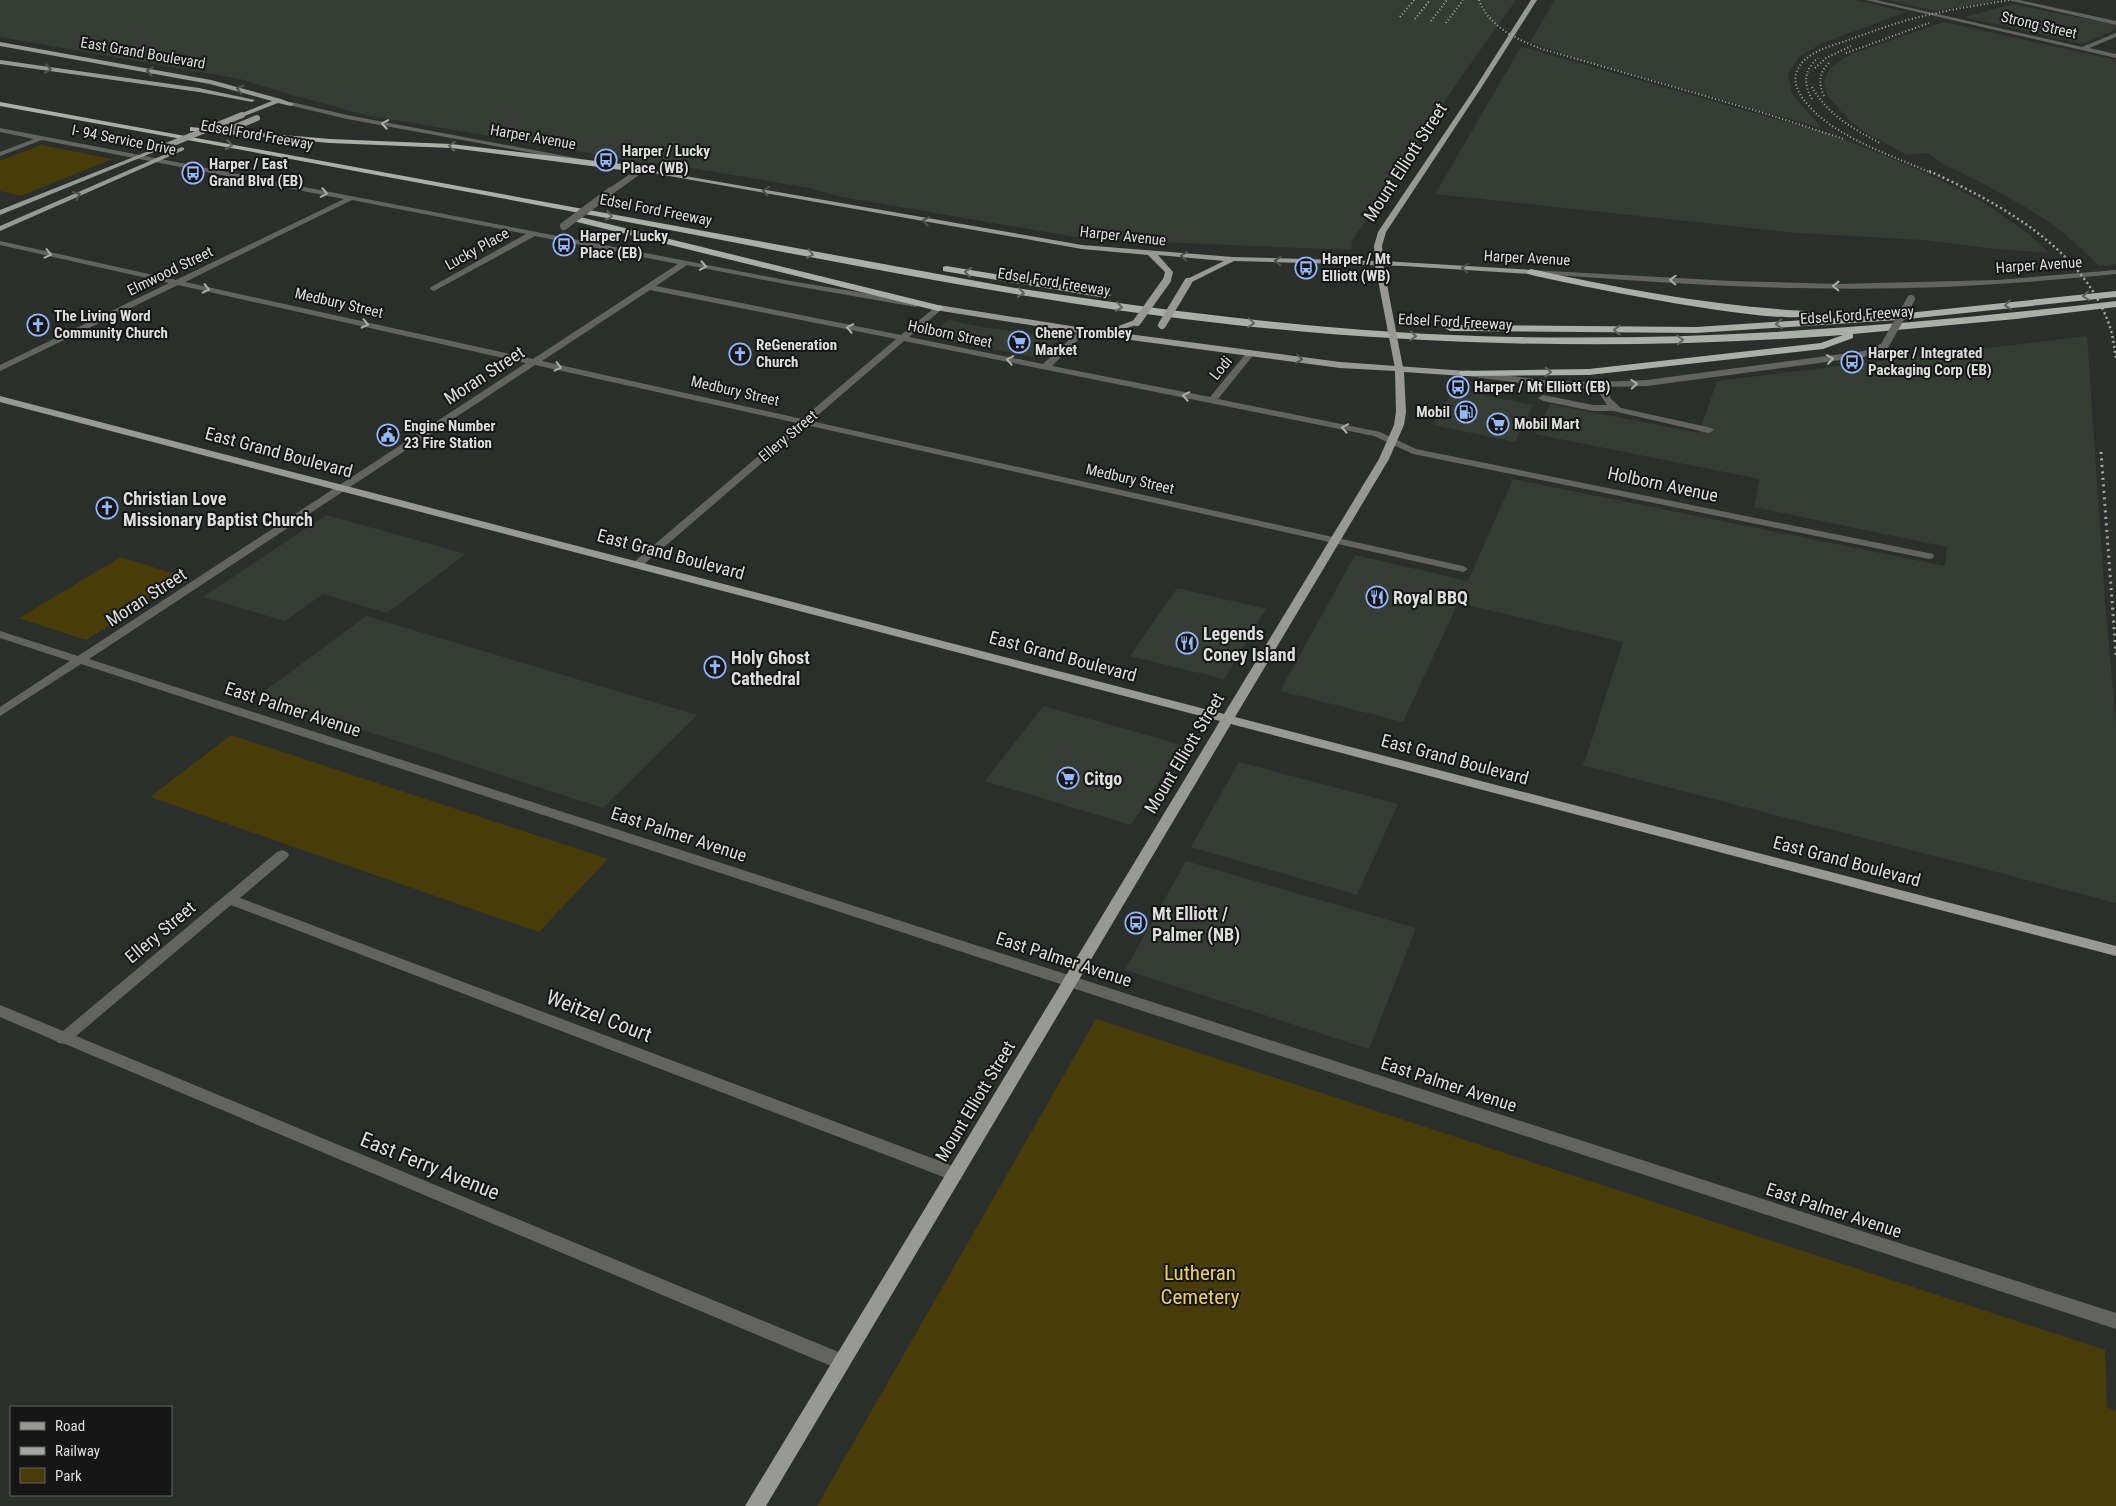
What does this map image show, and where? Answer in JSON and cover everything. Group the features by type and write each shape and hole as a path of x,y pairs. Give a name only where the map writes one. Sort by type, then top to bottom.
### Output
{"highway":[{"name":"Edsel Ford Freeway","path":"0,97 930,266 1087,292 1218,310 1335,321 1517,330 1696,330 1898,317 2116,294"},
{"name":"Edsel Ford Freeway","path":"0,104 388,173 1007,290 1202,318 1316,330 1473,339 1605,342 1744,339 1956,323 2116,304"},
{"path":"0,112 61,114"},
{"path":"178,128 330,141 451,146 622,167"},
{"path":"388,173 938,308"},
{"path":"1531,272 1681,303 1768,313 1898,317"},
{"path":"1464,373 1589,372 1672,363 1823,346 1869,329"}],"main road":[{"name":"Mount Elliott Street","path":"755,1506 1384,459 1399,425 1401,412 1399,368 1379,264 1378,246 1382,232 1475,91 1514,36 1534,0"},
{"name":"East Grand Boulevard","path":"1,45 222,84 291,104"},
{"path":"18,65 29,58 54,55"},
{"name":"East Grand Boulevard","path":"0,62 199,90 269,104"},
{"path":"0,213 278,100"},
{"path":"278,109 291,104"},
{"path":"0,229 182,148 260,116"},
{"name":"Harper Avenue","path":"622,167 1082,247 1233,259 1531,272"},
{"path":"1084,331 1117,329 1137,322 1167,280 1169,272 1150,252"},
{"path":"1171,342 1160,334 1162,325 1188,282 1233,259"},
{"path":"938,308 1084,331 1340,365 1464,373"},
{"name":"East Grand Boulevard","path":"0,399 2116,951"}],"street":[{"name":"Strong Street","path":"1869,0 2116,56"},
{"path":"2011,0 2116,22"},
{"path":"2084,48 2116,35"},
{"name":"Harper Avenue","path":"291,104 360,120 622,167"},
{"name":"I- 94 Service Drive","path":"0,130 534,233"},
{"path":"0,154 42,138"},
{"path":"553,237 564,226 642,170"},
{"name":"Elmwood Street","path":"0,368 351,198"},
{"path":"534,233 685,263 938,308"},
{"name":"Lucky Place","path":"434,289 534,233"},
{"name":"Medbury Street","path":"0,243 1463,569"},
{"name":"Moran Street","path":"0,712 685,263"},
{"name":"Harper Avenue","path":"1531,272 1797,286 1964,284 2116,272"},
{"name":"Harper Avenue","path":"1910,298 1932,289 1964,284"},
{"path":"1464,373 1550,384 1599,385 1655,382 1864,354 1876,351 1885,345 1910,298 1903,291 1884,286"},
{"name":"Holborn Street","path":"648,287 1377,434 1392,442"},
{"name":"Ellery Street","path":"638,564 938,308"},
{"path":"1045,367 1084,331"},
{"name":"Lodi","path":"1212,401 1251,353"},
{"path":"1599,385 1607,400 1616,408 1628,413 1709,430"},
{"path":"1543,398 1593,408 1616,408"},
{"name":"Holborn Avenue","path":"1392,442 1413,451 1929,556"},
{"name":"East Palmer Avenue","path":"0,634 2116,1321"},
{"name":"Ellery Street","path":"63,1039 282,854"},
{"name":"Weitzel Court","path":"228,899 955,1174"},
{"name":"East Ferry Avenue","path":"0,1011 63,1039 842,1362"}],"shaded area":[{"path":"0,0 1516,0 1461,77 1352,241 1351,250 1087,239 842,197 809,188 674,165 641,162 366,115 240,79 0,37"},
{"path":"1555,0 1854,0 1907,12 1822,43 1800,56 1788,73 1792,94 1822,128 1575,58 1530,42"},
{"path":"1887,0 2000,0 1936,11"},
{"path":"2012,4 2116,25 2116,29 2083,44 1965,17"},
{"path":"1944,22 2116,60 2116,264 2100,266 2059,229 2027,208 1943,164 1928,153 1907,155 1863,131 1850,121 1831,100 1826,92 1824,81 1830,68 1851,54"},
{"path":"1521,47 1829,134 1884,155 1936,178 1983,202 2027,233 2050,253 1996,249 1925,240 1796,233 1435,194"},
{"path":"948,320 982,327 1061,337 1039,358 927,337"},
{"path":"2087,336 2105,599 2116,724 2116,903 1582,765 1585,761 1623,642 1458,603 1403,722 1280,691 1355,555 1468,581 1513,479 1945,566 1947,547 1754,507 1760,479 1535,434 1550,404 1699,433 1717,381"},
{"path":"1454,389 1533,405 1515,442 1433,425"},
{"path":"326,515 466,554 387,613 323,594 285,621 203,597"},
{"path":"1177,588 1266,609 1224,679 1130,656"},
{"path":"366,616 697,715 603,808 258,696"},
{"path":"1043,706 1182,745 1131,825 985,781"},
{"path":"1239,762 1398,804 1357,895 1191,847"},
{"path":"1186,861 1416,928 1369,1049 1125,970"}],"green space":[{"path":"41,145 112,159 21,196 0,191 0,161"},
{"path":"121,557 184,577 86,640 19,618"},
{"path":"231,735 608,859 539,932 150,797"},
{"name":"Lutheran Cemetery","path":"1096,1019 2105,1350 2107,1407 2116,1411 2116,1506 817,1506"}],"railway":[{"path":"1400,17 1414,0"},
{"path":"1415,19 1430,0"},
{"path":"1431,21 1447,0"},
{"path":"1446,23 1463,0"},
{"path":"1479,0 1489,18 1496,25 1513,36 1542,49 1764,113 1844,139"},
{"path":"1931,173 1873,148 1831,126 1801,96 1796,84 1795,77 1797,71 1806,59 1820,50 1886,27 1942,12 2010,0"},
{"path":"1846,53 1929,23"},
{"path":"1815,68 1826,58 1851,46"},
{"path":"1812,99 1807,88 1806,77 1810,67 1818,58"},
{"path":"1824,96 1820,78 1829,63"},
{"path":"1812,87 1818,97 1833,113 1880,143"},
{"path":"1929,171 2009,213 2058,250 2079,272 2096,297 2109,324 2116,358"},
{"path":"2101,452 2116,655"}],"place":[{"name":"Harper / Lucky Place (WB)","path":"606,160"},
{"name":"Harper / East Grand Blvd (EB)","path":"193,173"},
{"name":"Harper / Lucky Place (EB)","path":"564,245"},
{"name":"Harper / Mt Elliott (WB)","path":"1306,268"},
{"name":"The Living Word Community Church","path":"38,325"},
{"name":"Chene Trombley Market","path":"1019,342"},
{"name":"ReGeneration Church","path":"740,354"},
{"name":"Harper / Integrated Packaging Corp (EB)","path":"1852,362"},
{"name":"Harper / Mt Elliott (EB)","path":"1458,387"},
{"name":"Mobil","path":"1466,412"},
{"name":"Mobil Mart","path":"1498,424"},
{"name":"Engine Number 23 Fire Station","path":"388,435"},
{"name":"Christian Love Missionary Baptist Church","path":"107,508"},
{"name":"Royal BBQ","path":"1377,597"},
{"name":"Legends Coney Island","path":"1187,643"},
{"name":"Holy Ghost Cathedral","path":"715,667"},
{"name":"Citgo","path":"1068,778"},
{"name":"Mt Elliott / Palmer (NB)","path":"1136,923"}]}
